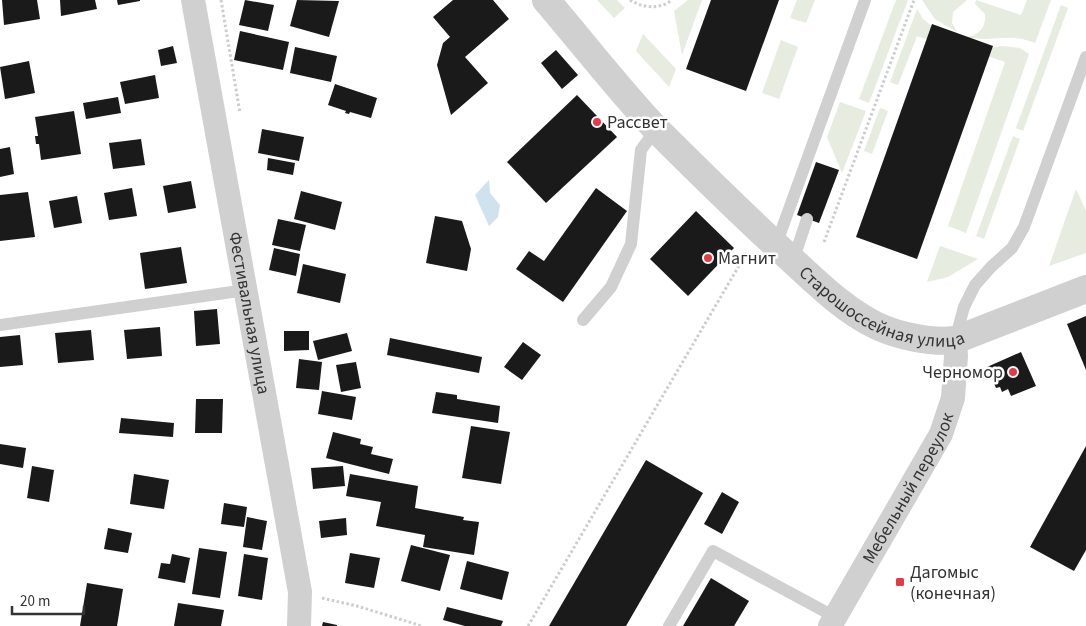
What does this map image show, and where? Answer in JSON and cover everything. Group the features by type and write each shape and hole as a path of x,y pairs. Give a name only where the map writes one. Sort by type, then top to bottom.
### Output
{"street":[{"name":"Фестивальная улица","path":"193,0 300,592 299,626"},
{"name":"Старошоссейная улица","path":"546,0 656,129 776,245 835,297 857,314 879,326 904,335 943,341 955,340 1086,289"},
{"name":"Мебельный переулок","path":"833,621 941,434 953,398 956,356 955,340"}],"lane":[{"path":"776,245 865,0"},
{"path":"955,340 964,307 975,285 1012,248 1024,228 1086,57"},
{"path":"583,320 612,287 632,244 641,150 656,129"},
{"path":"776,245 807,219"},
{"path":"0,325 246,290"},
{"path":"670,626 713,551 833,621"}],"path":[{"path":"630,0 647,7 658,6 672,0"},
{"path":"824,242 914,0"},
{"path":"528,626 776,245"},
{"path":"319,598 357,606 422,626"}],"shaded area":[{"path":"597,0 617,0 625,8 614,18"},
{"path":"688,0 702,0 682,55 674,11"},
{"path":"797,0 815,0 806,23 790,18"},
{"path":"896,0 908,0 869,103 859,99"},
{"path":"922,0 967,0 953,12 952,23 957,32 935,19"},
{"path":"976,0 1021,15 1027,0 1051,0 1035,43 1017,38 976,39 967,37 979,32 984,23 985,14 975,4"},
{"path":"1061,5 1068,8 1023,131 1016,128"},
{"path":"917,9 923,19 939,32 929,40 917,36 898,85 890,82"},
{"path":"643,34 676,69 669,87 636,51"},
{"path":"781,40 798,47 779,99 762,93"},
{"path":"1002,46 1020,48 1029,54 966,233 948,226 1005,62 963,48"},
{"path":"840,102 866,111 842,173 827,137"},
{"path":"880,108 888,111 872,154 864,151"},
{"path":"1013,136 1020,139 984,239 976,236"},
{"path":"1076,189 1086,211 1086,253 1049,266"},
{"path":"940,246 978,259 948,277 927,282"}],"water":[{"path":"489,180 490,193 500,205 498,217 489,226 475,195"}],"building":[{"path":"2,0 37,0 40,19 4,25"},
{"path":"60,0 95,0 97,9 61,16"},
{"path":"117,0 140,0 140,1 118,5"},
{"path":"245,0 274,5 268,31 239,25"},
{"path":"297,0 339,1 329,37 290,26"},
{"path":"453,0 493,0 509,19 465,57 488,83 451,115 437,65 443,43 450,37 433,17"},
{"path":"711,0 779,0 746,91 686,69"},
{"path":"932,24 993,46 917,259 856,237"},
{"path":"240,31 289,42 283,70 234,60"},
{"path":"173,46 177,63 161,66 158,50"},
{"path":"295,47 337,56 331,82 290,73"},
{"path":"556,50 578,75 562,89 541,63"},
{"path":"29,61 35,93 5,99 0,67"},
{"path":"155,75 159,98 125,104 120,82"},
{"path":"335,84 377,98 371,118 350,112 349,114 345,113 346,111 328,105"},
{"path":"577,95 617,137 546,203 507,162"},
{"path":"118,97 121,113 86,119 83,103"},
{"path":"74,111 81,154 41,160 39,144 36,144 35,136 38,136 35,117"},
{"path":"262,129 304,137 299,161 258,153"},
{"path":"141,139 145,165 113,169 109,143"},
{"path":"10,147 14,174 0,177 0,149"},
{"path":"268,158 295,163 293,175 267,170"},
{"path":"816,162 839,170 819,223 797,215"},
{"path":"191,181 196,208 168,213 163,186"},
{"path":"132,188 137,216 109,220 104,193"},
{"path":"596,188 627,211 563,302 516,269 529,251 544,261"},
{"path":"301,191 342,202 335,230 294,219"},
{"path":"28,192 35,237 0,241 0,195"},
{"path":"77,196 82,223 54,228 49,201"},
{"path":"696,211 734,248 688,296 650,259"},
{"path":"435,216 462,221 471,249 467,271 426,263"},
{"path":"278,219 306,225 300,251 272,245"},
{"path":"181,247 187,283 145,289 140,253"},
{"path":"274,248 300,254 296,276 269,270"},
{"path":"303,264 346,274 340,303 297,293"},
{"path":"217,309 220,344 196,346 194,311"},
{"path":"1086,316 1086,370 1067,324"},
{"path":"160,327 162,356 127,359 124,330"},
{"path":"91,330 94,360 58,363 55,333"},
{"path":"284,331 309,331 309,350 284,351"},
{"path":"347,333 352,351 318,360 313,341"},
{"path":"20,335 23,365 0,367 0,337"},
{"path":"390,338 482,357 479,373 387,355"},
{"path":"523,342 541,355 522,380 504,367"},
{"path":"1021,352 1036,386 1011,396 1008,389 1002,392 1000,387 996,388 987,367"},
{"path":"299,359 322,362 319,390 296,388"},
{"path":"356,362 361,388 341,392 336,365"},
{"path":"322,391 356,397 352,420 318,414"},
{"path":"436,392 457,395 457,399 500,406 498,423 432,413"},
{"path":"196,399 223,399 222,433 195,433"},
{"path":"121,418 174,423 173,437 119,433"},
{"path":"471,426 510,432 501,484 462,478"},
{"path":"333,432 361,439 360,444 373,447 371,454 393,459 389,474 326,458"},
{"path":"0,444 26,448 23,468 0,464"},
{"path":"1086,446 1086,550 1074,571 1030,547"},
{"path":"646,460 703,493 626,626 549,626"},
{"path":"32,466 54,470 49,502 27,498"},
{"path":"343,466 345,486 313,489 311,468"},
{"path":"134,474 169,480 164,509 130,504"},
{"path":"350,474 418,486 415,508 464,517 463,520 479,522 474,555 423,547 425,535 376,526 381,502 346,496"},
{"path":"722,492 739,502 722,534 704,524"},
{"path":"224,503 247,507 244,527 221,524"},
{"path":"247,517 267,521 262,550 243,547"},
{"path":"346,518 347,535 321,538 319,521"},
{"path":"108,528 132,533 128,553 104,549"},
{"path":"411,545 450,555 440,591 401,581"},
{"path":"199,548 227,552 220,598 192,594"},
{"path":"350,553 380,558 374,588 345,583"},
{"path":"172,554 190,558 185,583 158,578 161,563 170,564"},
{"path":"244,554 268,558 262,600 238,596"},
{"path":"467,561 509,572 502,600 460,589"},
{"path":"711,578 749,601 734,626 683,626"},
{"path":"87,583 123,589 117,626 80,626"},
{"path":"178,603 224,610 221,626 174,626"},
{"path":"447,607 503,621 501,626 465,626 443,620"},
{"path":"323,622 337,625 337,626 322,626"}],"place":[{"name":"Рассвет","path":"597,122"},
{"name":"Магнит","path":"708,258"},
{"name":"Черномор","path":"1013,372"},
{"name":"Дагомыс (конечная)","path":"900,582"}]}
